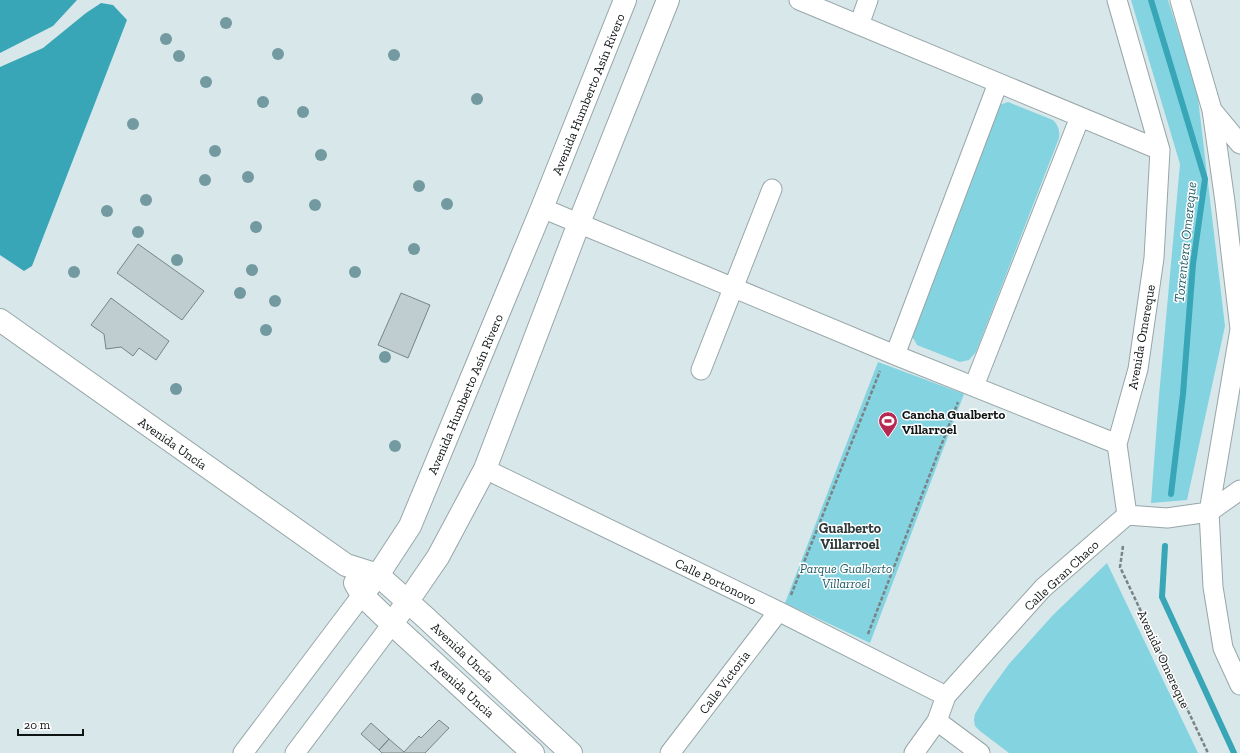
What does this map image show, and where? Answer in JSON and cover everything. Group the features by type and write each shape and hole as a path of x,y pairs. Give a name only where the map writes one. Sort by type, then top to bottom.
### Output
{"street":[{"name":"Avenida Humberto Asín Rivero","path":"243,753 378,576 410,526 542,208 625,0"},
{"path":"295,753 392,624 438,557 485,469 579,223 668,0"},
{"path":"799,0 1160,150"},
{"path":"859,25 868,0"},
{"name":"Avenida Omereque","path":"1117,0 1160,150 1154,258 1139,362 1117,444 1127,515"},
{"path":"1180,0 1212,110 1225,202 1240,329 1209,512 1213,587 1223,648 1240,685"},
{"path":"891,353 998,83"},
{"path":"1212,110 1240,144"},
{"path":"970,385 1080,117"},
{"path":"701,370 772,189"},
{"path":"542,208 891,353 1117,444"},
{"name":"Avenida Uncía","path":"0,320 346,565 378,576 408,601 571,753"},
{"name":"Calle Portonovo","path":"485,469 781,613 946,696"},
{"path":"1127,515 1167,518 1209,512 1240,490"},
{"name":"Calle Gran Chaco","path":"914,753 937,721 946,696 1043,588 1127,515"},
{"name":"Avenida Uncía","path":"346,565 362,595 392,624"},
{"name":"Calle Victoria","path":"670,753 781,613"},
{"name":"Avenida Uncia","path":"392,624 533,753"},
{"path":"937,721 980,753"}],"path":[{"path":"781,613 891,353"},
{"path":"861,653 970,385"},
{"name":"Avenida Omereque","path":"1127,515 1120,567 1208,753"}],"green space":[{"path":"1131,0 1168,0 1197,90 1225,326 1187,500 1151,503 1180,164"},
{"path":"1008,102 1053,120 1058,128 1059,138 976,352 969,360 960,362 917,345 912,336 999,105"},
{"name":"Parque Gualberto Villarroel","path":"878,362 964,394 870,643 785,603"},
{"path":"1107,563 1198,753 1009,753 975,726 975,714 985,697 1009,664 1053,615"}],"shaded area":[{"path":"0,0 77,0 53,26 0,53"},
{"path":"101,3 113,5 127,20 32,266 24,271 0,255 0,67 43,48 86,13"}],"building":[{"path":"138,244 204,291 182,320 117,273"},
{"path":"401,293 430,305 408,358 378,345"},
{"path":"111,298 169,341 156,360 139,348 133,356 121,347 106,349 104,334 91,325"},
{"path":"439,720 449,728 425,753 382,753 379,750 389,739 404,752 419,736 421,738"},
{"path":"371,723 389,739 379,750 361,734"}],"waterway":[{"name":"Torrentera Omereque","path":"1151,0 1205,179 1193,264 1183,394 1171,494"},
{"name":"Torrentera Omereque","path":"1165,546 1162,597 1234,753"}],"place":[{"name":"Cancha Gualberto Villarroel","path":"888,438"}],"district":[{"name":"Gualberto Villarroel","path":"850,536"}]}
